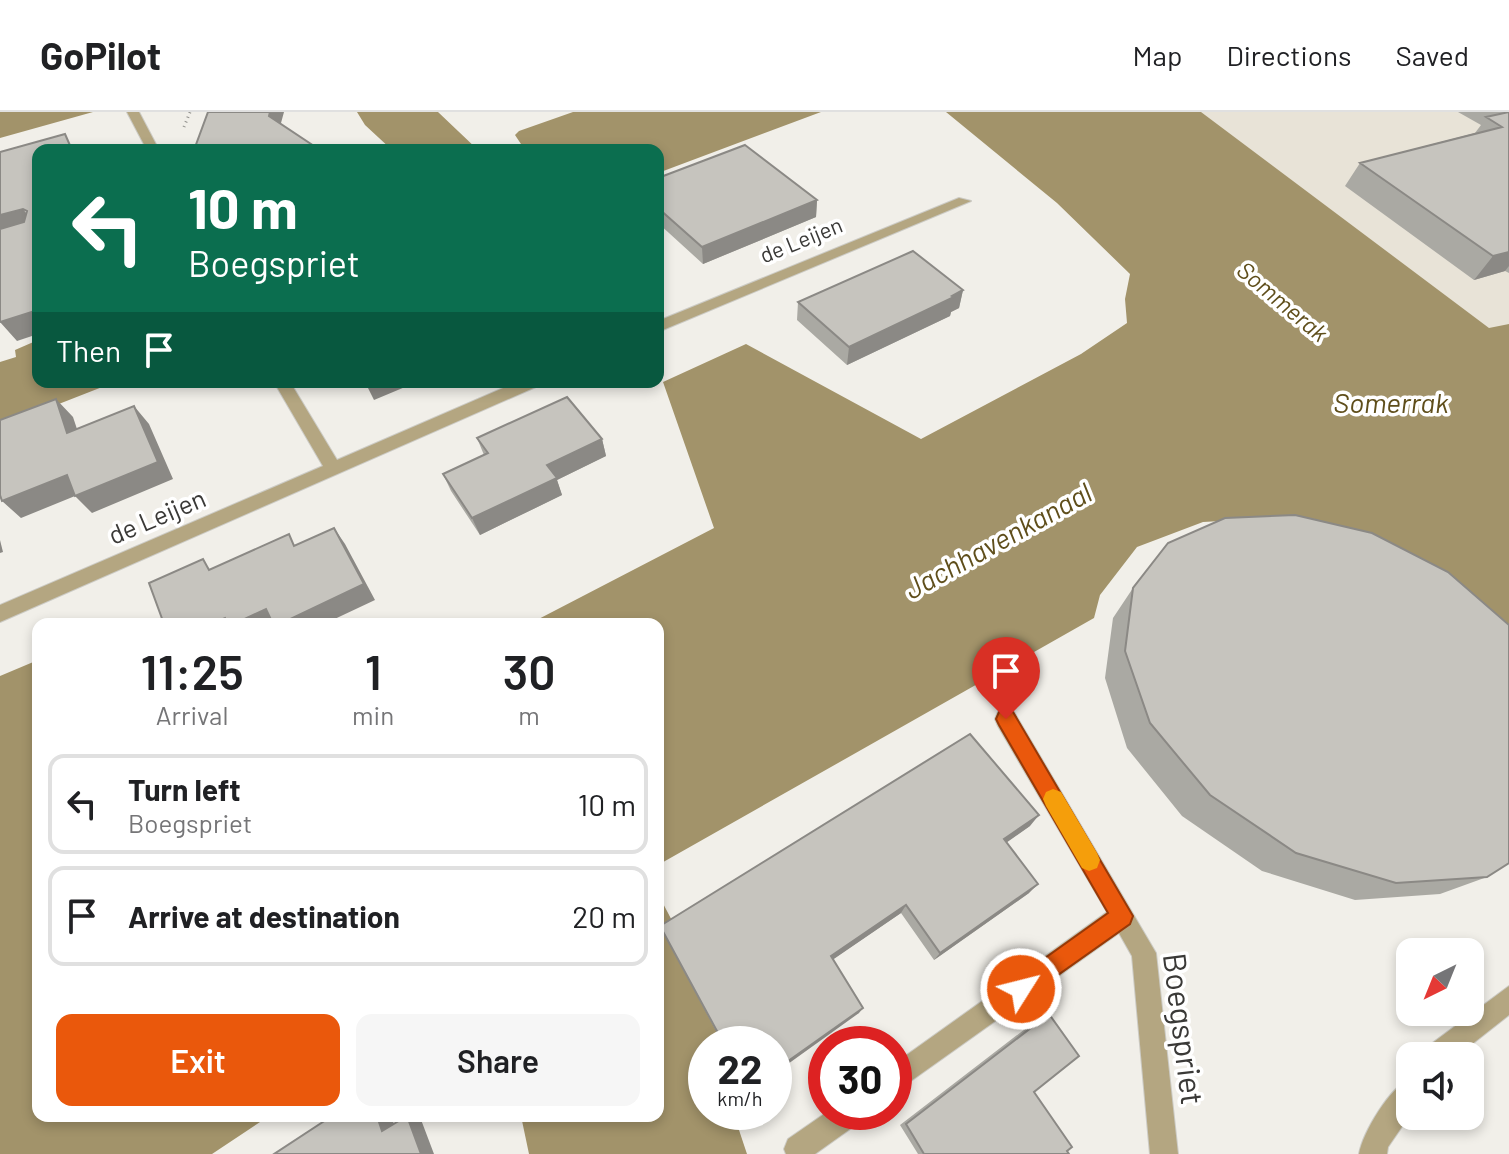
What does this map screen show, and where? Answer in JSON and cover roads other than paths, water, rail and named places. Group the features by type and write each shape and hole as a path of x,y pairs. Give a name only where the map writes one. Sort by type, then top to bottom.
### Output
{"street":[{"path":"133,112 150,144"},
{"name":"de Leijen","path":"664,324 763,281 964,201"},
{"path":"286,388 334,469"},
{"name":"de Leijen","path":"0,614 518,388"},
{"name":"Boegspriet","path":"1006,719 1144,953 1164,1154"},
{"path":"912,1067 1122,916"},
{"path":"1454,1042 1509,999"},
{"path":"1373,1154 1375,1142 1396,1112"},
{"path":"798,1149 825,1130"}],"water":[{"path":"0,112 93,112 0,138"},
{"path":"357,112 438,112 472,144 386,144 365,125"},
{"path":"573,112 821,112 664,171 664,144 521,144 515,135"},
{"path":"946,112 1201,112 1489,328 1509,324 1509,639 1277,518 1203,522 1137,547 1100,595 1094,618 664,862 664,618 541,618 714,528 664,382 746,344 921,439 1081,354 1127,323 1125,299 1130,274 1057,203"},
{"path":"32,343 32,388 100,388 0,427 0,362 16,357 15,350"},
{"path":"32,663 32,1122 260,1122 212,1154 0,1154 0,676"},
{"path":"664,905 728,1026 688,1026 688,1130 739,1130 747,1154 529,1154 522,1122 664,1122"}],"water label":[{"name":"Sommerak","path":"1282,302"},
{"name":"Somerrak","path":"1391,403"},
{"name":"Jachhavenkanaal","path":"998,541"}]}
